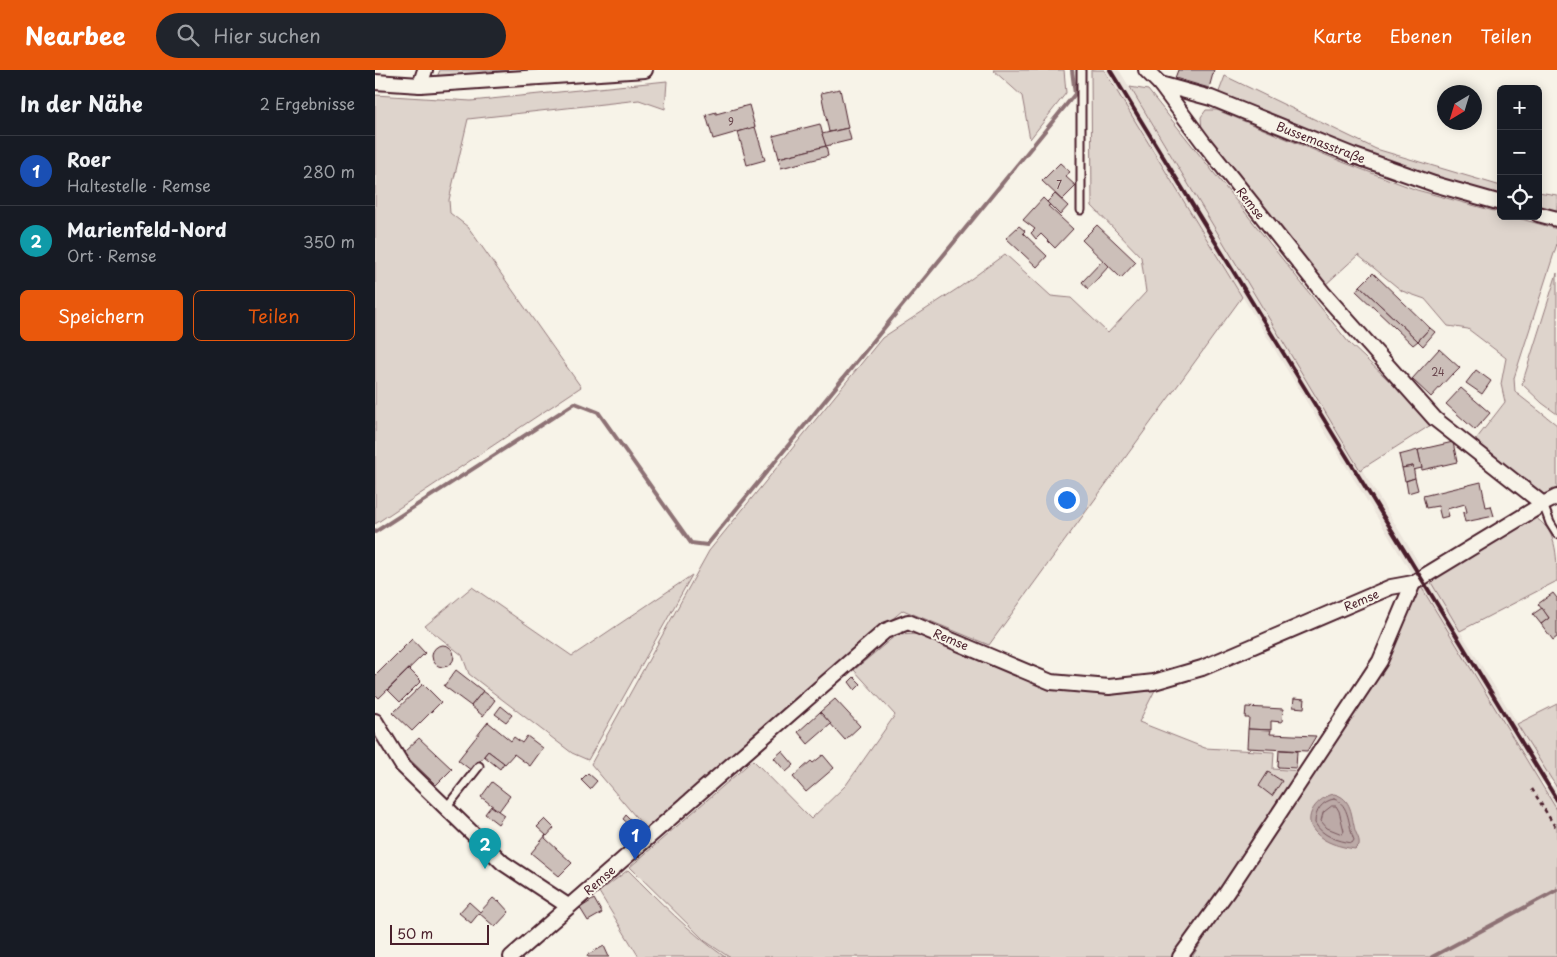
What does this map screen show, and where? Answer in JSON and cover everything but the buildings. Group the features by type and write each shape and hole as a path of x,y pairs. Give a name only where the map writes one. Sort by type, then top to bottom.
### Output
{"street":[{"path":"420,85 425,70"},
{"path":"375,82 420,85 645,70"},
{"name":"Bussemasstraße","path":"1146,70 1160,84 1211,98 1352,155 1425,181 1497,202"},
{"name":"Remse","path":"1160,84 1203,142 1324,294 1435,419 1543,504"},
{"path":"1542,215 1557,219"},
{"name":"Remse","path":"511,957 885,631 909,622 1051,682 1109,687 1153,682 1202,668 1391,587 1413,583 1557,497"},
{"path":"1180,957 1227,892 1380,660 1413,583"},
{"path":"375,721 402,765 503,864 568,906"}],"lane":[{"path":"1081,70 1081,210"},
{"name":"Remse","path":"1543,504 1550,523 1557,534"},
{"path":"445,808 479,766"}],"path":[{"path":"1532,789 1557,830"}],"shaded area":[{"path":"440,70 543,70 437,77"},
{"path":"993,70 1064,70 1066,93 1030,139 1022,96"},
{"path":"1091,70 1104,70 1242,297 989,645 903,610 646,829 591,764 709,551 882,338 960,287 1005,254 1051,296 1071,298 1108,333 1146,292 1141,257 1092,206"},
{"path":"1104,70 1119,70 1423,570 1413,576"},
{"path":"1225,76 1376,149 1497,185 1497,197 1407,170 1217,97"},
{"path":"667,81 665,109 639,100 468,119 449,200 450,213 468,227 581,387 375,524 375,95 471,101"},
{"path":"1130,87 1148,90 1349,343 1434,423 1360,470"},
{"path":"1206,110 1217,110 1345,163 1417,190 1497,212 1497,220 1525,220 1557,229 1557,244 1514,378 1515,392 1557,425 1557,489 1545,495 1527,484 1474,442 1505,402 1501,384 1506,358 1468,329 1448,326 1425,299 1402,291 1358,255 1324,286 1202,131 1201,117"},
{"path":"1542,193 1557,195 1557,214 1542,210"},
{"path":"1557,273 1557,414 1522,384"},
{"path":"1532,516 1540,521 1551,535 1556,552 1557,581 1460,631 1429,579"},
{"path":"692,575 588,760 572,753 469,674 462,655 425,626 472,587 572,656"},
{"path":"1429,579 1552,779 1540,783 1488,699 1420,585"},
{"path":"1420,585 1557,810 1557,957 1192,957 1316,769"},
{"path":"920,634 988,664 1049,687 1112,695 1155,690 1139,722 1205,748 1274,752 1273,769 1302,771 1173,957 729,957 705,941 630,867 753,760 811,819 846,785 895,715 854,670 896,635"},
{"path":"1557,704 1557,788 1517,724"},
{"path":"1555,785 1557,788 1557,810 1544,789"},
{"path":"628,870 687,927 725,957 639,957 599,892"}],"water":[{"path":"1334,794 1344,799 1350,808 1359,841 1359,845 1355,849 1328,842 1319,836 1311,826 1311,814 1317,803"}],"waterway":[{"path":"375,532 575,403 598,412 691,543 707,545 1075,94 1072,70"},
{"path":"1432,957 1557,890"}],"railway":[{"path":"1110,70 1557,800"}],"place":[{"name":"Roer","path":"635,860"},
{"name":"Marienfeld-Nord","path":"485,869"}]}
